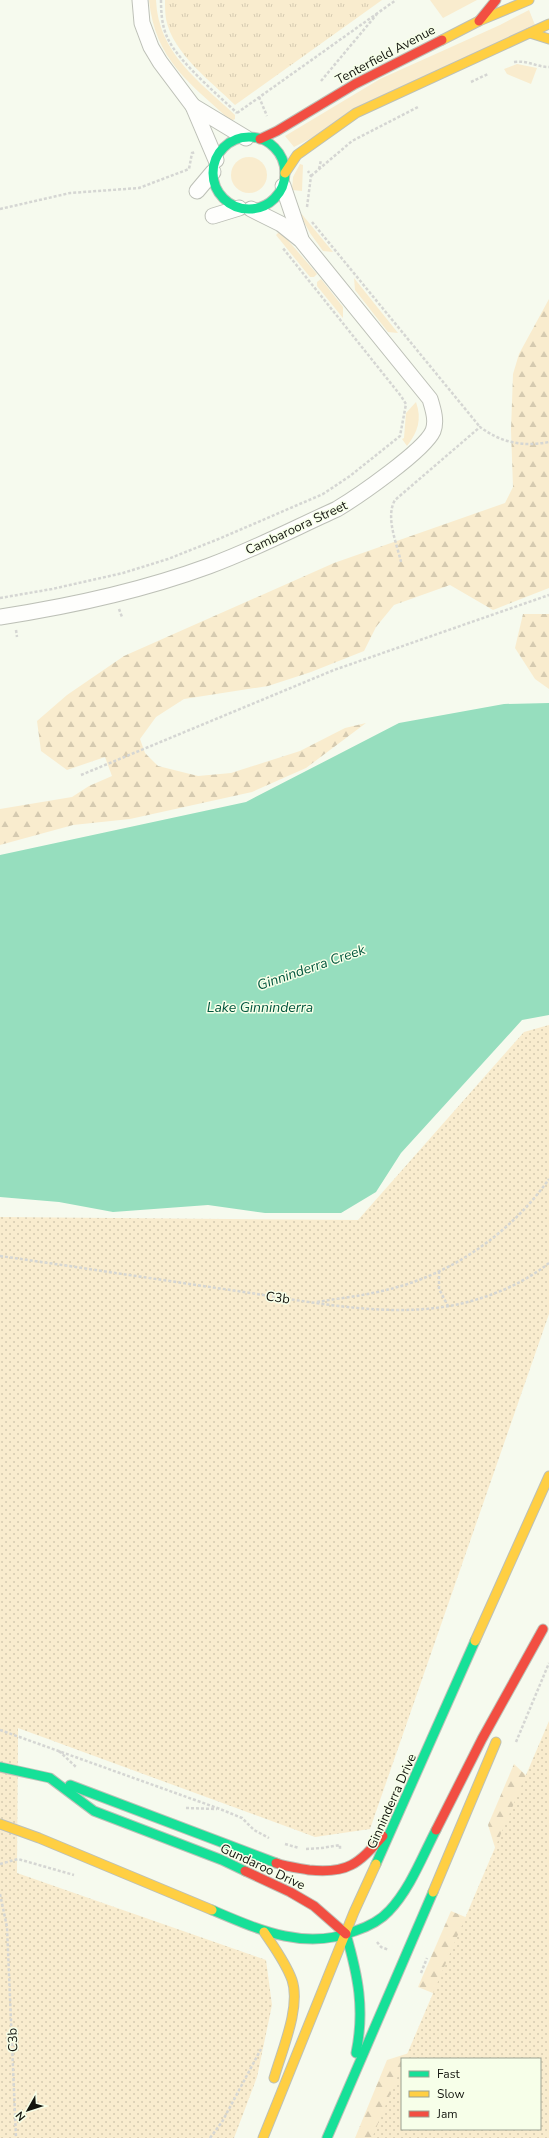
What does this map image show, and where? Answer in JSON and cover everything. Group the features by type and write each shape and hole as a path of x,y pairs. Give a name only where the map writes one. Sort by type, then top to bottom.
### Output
{"main road":[{"path":"479,20 496,0"},
{"name":"Tenterfield Avenue","path":"253,139 277,132 355,84 479,20 528,0"},
{"path":"284,179 282,157 274,147 253,139 230,143 222,150 214,166 215,184 220,195 229,203 245,209 263,207 273,201 297,155 356,113 549,24"},
{"path":"530,33 549,39"},
{"name":"Ginninderra Drive","path":"264,2135 346,1934 549,1476"},
{"path":"0,1824 39,1838 264,1932 304,1940 321,1940 366,1927 381,1918 396,1902 409,1882 482,1739 544,1625 506,1716"},
{"path":"327,2138 351,2085 500,1730"},
{"name":"Gundaroo Drive","path":"0,1767 50,1778 94,1811 222,1860 290,1892 314,1906 346,1934"},
{"path":"50,1778 286,1867 306,1870 330,1872 351,1866 369,1852 396,1822"},
{"path":"264,1932 281,1958 292,1980 295,2002 274,2079 264,2135"},
{"path":"346,1934 356,1970 361,2021 351,2085"}],"street":[{"path":"140,0 142,22 151,48 194,106 209,144 214,166 197,191"},
{"path":"194,106 228,128 253,139"},
{"name":"Cambaroora Street","path":"284,179 301,240"},
{"path":"213,216 245,209"},
{"name":"Cambaroora Street","path":"0,617 108,598 211,566 349,502 419,448 428,439 433,431 435,420 430,398 301,240 281,224 245,209"}],"path":[{"path":"160,0 160,14 168,40 183,60 237,113 243,117 228,128"},
{"path":"237,113 396,0"},
{"path":"319,84 380,12"},
{"path":"510,62 525,61 542,67 549,67"},
{"path":"465,85 493,72"},
{"path":"306,214 311,176 352,141 422,105"},
{"path":"262,119 267,118"},
{"path":"0,209 70,193 139,188 189,169 192,153 200,151 209,144"},
{"path":"311,220 480,427 493,436 506,442 523,445 549,442"},
{"path":"0,598 52,589 123,573 168,559 221,538 309,500 337,485 400,436 406,404 401,396 278,241"},
{"path":"401,562 391,517 391,506 395,500 480,427"},
{"path":"81,775 334,670 549,595"},
{"path":"312,1302 386,1290 439,1271 469,1255 505,1228 537,1196 549,1179"},
{"name":"C3b","path":"0,1256 312,1302 396,1311 435,1308 474,1300 511,1286 549,1263"},
{"path":"439,1271 439,1290 448,1306"},
{"path":"0,1730 220,1809 242,1818 254,1830 274,1840"},
{"path":"280,1843 303,1849 340,1845"},
{"path":"0,1864 18,1859 81,1876"},
{"name":"C3b","path":"0,1894 7,1926 16,2138"},
{"path":"210,2138 222,2122 263,2045"}],"green space":[{"path":"149,0 156,0 164,36 183,65 208,91 235,115 235,119 231,121 177,69 167,55 159,39 153,21"},
{"path":"165,0 382,0 235,105 194,66 176,44 166,19"},
{"path":"430,0 477,0 443,18"},
{"path":"529,10 535,25 294,147 285,136 380,79 500,25"},
{"path":"517,64 537,68 531,84 507,74 504,69"},
{"path":"253,157 262,162 266,168 266,182 262,188 253,193 245,193 236,188 232,182 231,171 236,162 242,158"},
{"path":"300,164 303,165 302,191 292,190 293,177"},
{"path":"298,211 333,252 323,251 310,233"},
{"path":"280,231 317,274 314,277 310,277 276,235"},
{"path":"354,278 398,333 388,332 355,290"},
{"path":"321,279 343,307 343,318 317,286 317,282"},
{"path":"549,299 549,588 493,610 450,585 394,605 376,627 364,651 311,672 268,686 184,699 156,717 140,739 145,753 158,766 198,776 231,773 300,751 345,728 366,723 306,768 252,792 130,819 73,825 0,845 0,809 72,797 89,786 112,776 105,757 67,770 41,751 37,721 67,695 124,656 334,563 505,503 513,487 511,430 513,374 519,354"},
{"path":"416,402 419,414 418,425 414,436 407,446 402,439 404,438 406,413"},
{"path":"523,614 549,614 549,689 535,679 515,648"},
{"path":"549,1025 549,1314 370,1829 315,1837 18,1728 17,1873 266,1960 272,2005 257,2077 234,2138 0,2138 0,1217 358,1220 524,1032"},
{"path":"549,1721 549,2138 372,2138 401,2068 401,2130 541,2130 541,2058 405,2058"},
{"path":"514,1764 548,1796 506,1883 488,1825"},
{"path":"451,1911 482,1924 445,1998 418,1987"},
{"path":"431,2046 432,2058 401,2058 401,2130 443,2138 355,2138 387,2060"}],"water":[{"name":"Lake Ginninderra","path":"549,703 549,1015 522,1020 401,1153 376,1192 341,1213 265,1213 208,1205 113,1212 59,1202 0,1197 0,855 246,802 399,723 504,704"}],"traffic: fast":[{"path":"249,137 269,143 279,153 285,173 279,193 269,203 249,209 229,203 219,193 213,173 219,153 229,143 249,137"},
{"path":"376,1864 475,1641"},
{"path":"0,1767 50,1778 94,1811 222,1860 245,1871"},
{"path":"70,1785 276,1863"},
{"path":"212,1910 247,1925 282,1936 318,1939 336,1937 360,1929 382,1918 403,1893 436,1830"},
{"path":"327,2138 433,1892"},
{"path":"346,1934 354,1964 359,1993 360,2022 356,2053"}],"traffic: slow":[{"path":"442,40 479,21 529,0"},
{"path":"285,173 297,155 356,113 549,24"},
{"path":"530,33 549,39"},
{"path":"475,1641 549,1476"},
{"path":"433,1892 496,1742"},
{"path":"0,1824 39,1838 212,1910"},
{"path":"263,2138 354,1912 376,1864"},
{"path":"264,1932 280,1955 292,1980 294,1991 294,2003 289,2029 274,2078"}],"traffic: jam":[{"path":"479,21 496,0"},
{"path":"260,139 277,131 355,84 442,40"},
{"path":"436,1830 482,1739 543,1629"},
{"path":"276,1863 309,1870 322,1871 343,1868 359,1860 383,1836"},
{"path":"245,1871 290,1892 314,1906 346,1934"}],"water label":[{"name":"Ginninderra Creek","path":"311,967"}]}
